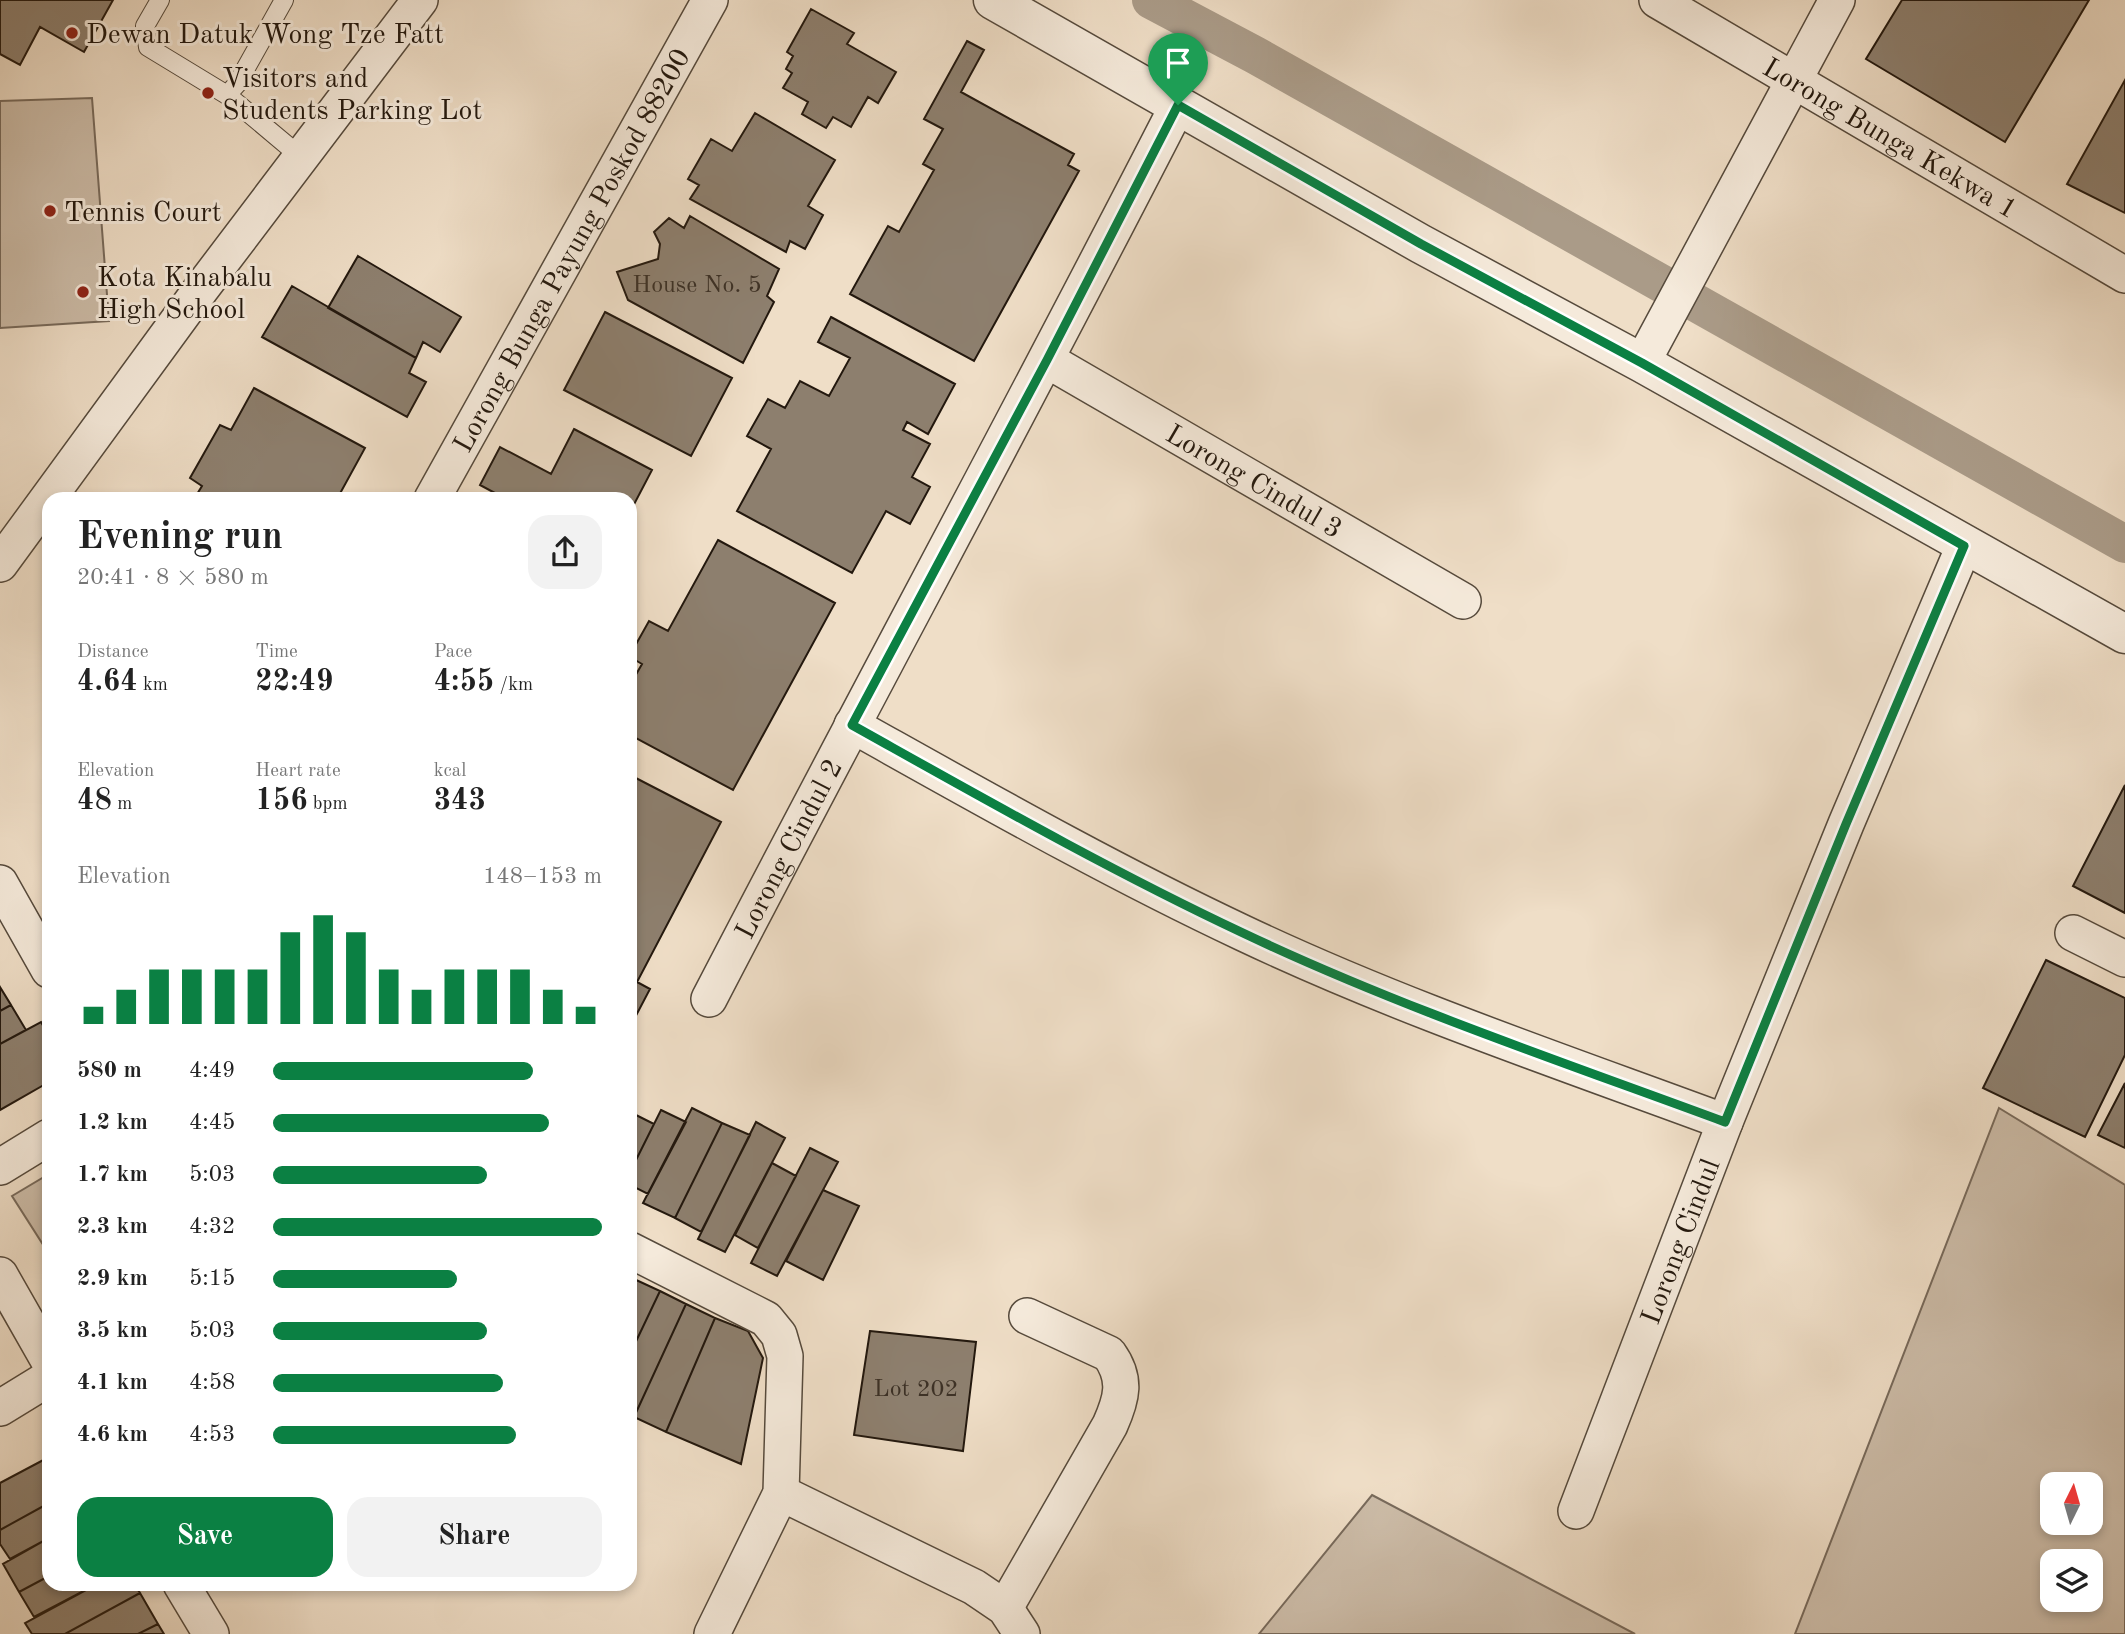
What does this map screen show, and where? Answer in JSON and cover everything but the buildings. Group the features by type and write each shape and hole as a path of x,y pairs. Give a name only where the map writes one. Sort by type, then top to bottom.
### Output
{"street":[{"path":"53,492 419,0"},
{"name":"Lorong Bunga Payung Poskod 88200","path":"436,492 710,0"},
{"path":"993,0 1421,244 1642,363 2125,634"},
{"name":"Lorong Bunga Kekwa 1","path":"1657,0 2125,275"},
{"path":"1642,363 1837,0"},
{"name":"Lorong Cindul 2","path":"709,999 1047,360 1178,105"},
{"name":"Lorong Cindul 3","path":"1047,360 1463,601"},
{"path":"0,564 42,507"},
{"name":"Lorong Cindul","path":"1576,1511 1725,1122 1846,824 1964,546"},
{"path":"852,725 1097,862 1245,934 1404,1003 1725,1122"},
{"path":"0,883 42,958"},
{"path":"2073,933 2125,959"},
{"path":"0,1167 42,1141"},
{"path":"637,1254 766,1320 779,1335 785,1356 781,1493 712,1634"},
{"path":"0,1275 42,1350"},
{"path":"781,1493 974,1587 1013,1621 1110,1425 1119,1404 1121,1383 1117,1365 1109,1354 1027,1316"},
{"path":"0,1408 42,1382"},
{"path":"185,1591 211,1634"}],"lane":[{"path":"160,0 145,26 149,47 227,95 301,157"},
{"path":"227,95 237,84 284,0"}],"shaded area":[{"name":"Tennis Court","path":"92,98 109,321 0,328 0,101"},
{"path":"1999,1108 2125,1185 2125,1634 1795,1634"},
{"path":"42,1178 42,1243 12,1196"},
{"path":"1372,1495 1635,1634 1259,1634"}],"waterway":[{"path":"1151,0 1255,55 2125,544"}],"place":[{"name":"Dewan Datuk Wong Tze Fatt","path":"72,33"},
{"name":"Visitors and Students Parking Lot","path":"208,93"},
{"name":"Tennis Court","path":"50,211"},
{"name":"Kota Kinabalu High School","path":"83,292"}],"route":[{"path":"1178,105 1421,244 1642,363 1964,546 1846,824 1725,1122 1404,1003 1245,934 1097,862 852,725 1047,360 1178,105"}]}
